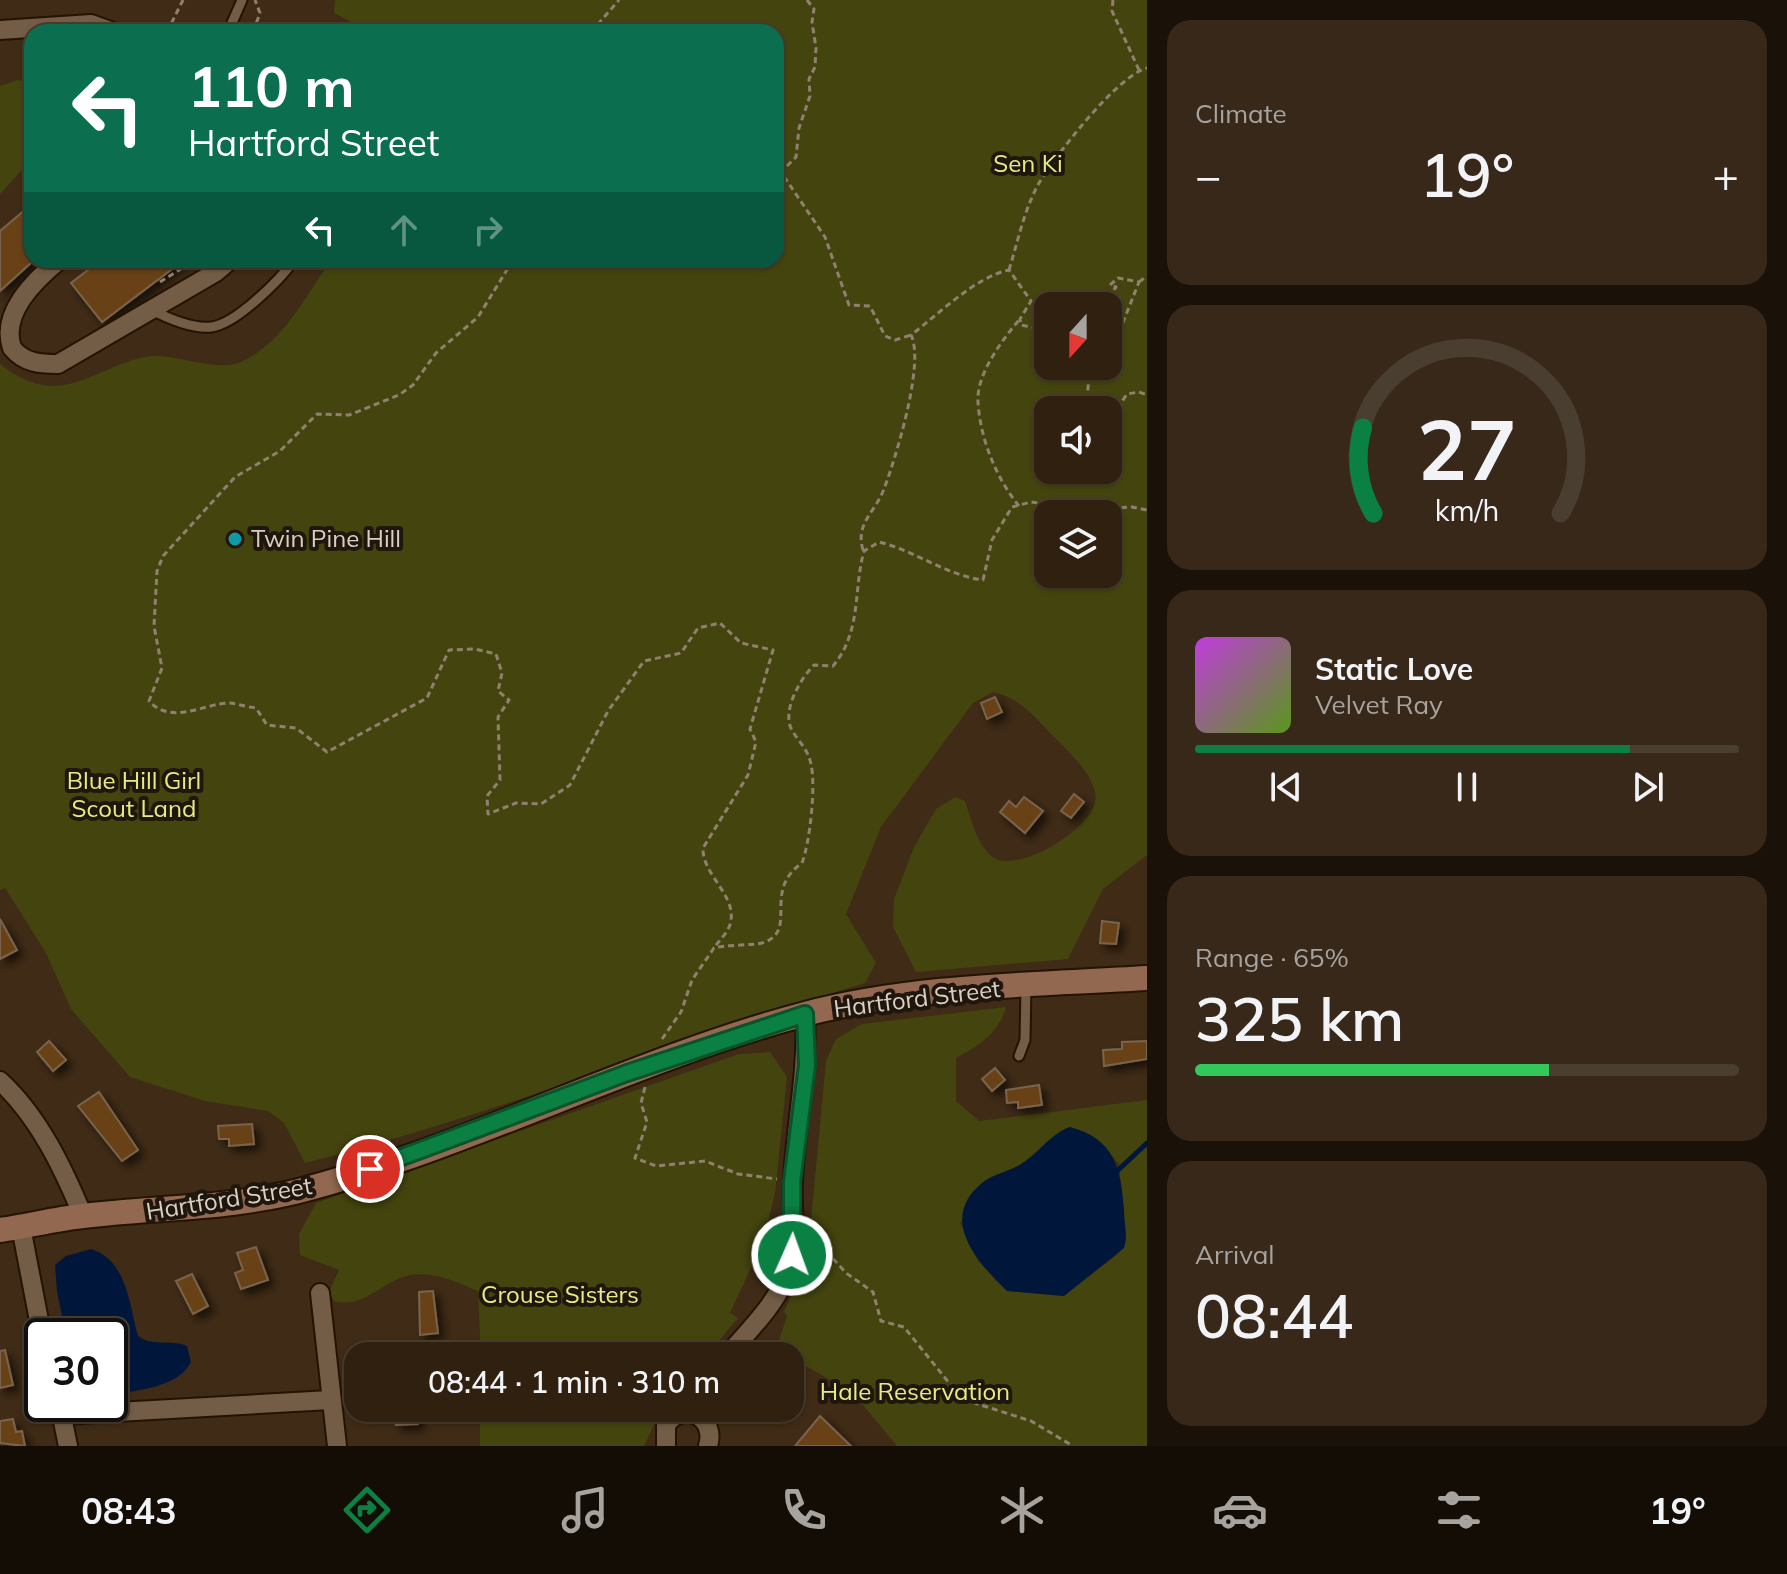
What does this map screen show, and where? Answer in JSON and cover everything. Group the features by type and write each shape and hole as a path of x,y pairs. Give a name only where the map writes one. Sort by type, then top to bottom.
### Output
{"street":[{"path":"0,30 24,28"},
{"path":"49,268 18,294 3,319 5,340 18,356 39,364 58,364 221,268"},
{"name":"Hartford Street","path":"10,1229 83,1216 169,1211 307,1189 452,1140 653,1064 805,1014 924,993 1147,978"},
{"path":"739,1342 770,1305 787,1273 795,1232 792,1182 807,1065 805,1014"},
{"path":"0,1081 63,1168 83,1216"},
{"path":"10,1229 37,1318"},
{"path":"320,1293 337,1446"},
{"path":"128,1408 330,1400"},
{"path":"63,1422 68,1446"},
{"path":"666,1446 663,1434 668,1422"},
{"path":"705,1422 708,1425 708,1446"}],"lane":[{"path":"232,24 242,0"},
{"path":"150,309 171,320 212,327 234,316 281,278 288,268"},
{"path":"1019,1056 1025,1040 1026,986"}],"path":[{"path":"171,24 183,0"},
{"path":"255,0 260,13 256,24"},
{"path":"598,24 619,0"},
{"path":"784,169 796,157 799,128 810,96 809,79 815,67 814,9 807,0"},
{"path":"1113,0 1112,11 1139,70"},
{"path":"1009,270 1039,184 1095,110 1139,70 1147,68"},
{"path":"784,176 825,237 849,305 870,306 885,336 895,340 911,335 950,302 998,272 1009,270"},
{"path":"160,282 182,268"},
{"path":"508,268 478,317 436,353 413,385 399,395 349,415 317,414 280,451 235,477 171,544 157,571 154,626 162,668 149,701 162,709 193,713 230,703 256,708 267,725 296,728 327,752 427,698 449,650 496,654 502,673 498,691 509,700 498,717 500,780 487,796 488,814 498,813 516,803 541,804 570,785 608,711 644,661 681,653 698,628 720,623 741,643 773,650 750,729 756,742 748,775 703,848 702,860 731,911 728,929 692,980 681,1012 663,1033 641,1103 647,1122 635,1158 656,1166 705,1161 738,1174 792,1182"},
{"path":"1009,270 1031,301 984,375 977,401 997,472 1019,506"},
{"path":"1122,325 1139,282 1147,276"},
{"path":"1112,292 1116,287 1110,285 1118,278 1139,282"},
{"path":"1020,319 1021,325 1034,328"},
{"path":"714,948 763,943 779,933 783,920 777,904 783,885 790,871 802,863 810,824 812,767 804,745 791,730 788,712 805,674 814,665 833,666 854,630 864,551 859,537 862,524 883,491 911,393 918,348 911,335"},
{"path":"1122,401 1127,394 1139,392 1147,395"},
{"path":"864,551 879,542 948,571 983,580 992,540 1012,507 1031,502 1087,510 1132,507 1147,510"},
{"path":"807,1216 817,1241 846,1273 873,1292 881,1321 904,1327 962,1399 1031,1421 1073,1446"}],"green space":[{"path":"335,0 1147,0 1147,855 1103,889 1068,959 916,972 893,927 894,899 914,847 936,809 955,797 965,801 984,849 996,859 1008,861 1041,852 1059,842 1087,817 1094,804 1092,784 1077,760 1025,708 993,692 973,703 881,827 846,914 876,963 865,983 446,1123 305,1163 284,1123 268,1111 205,1101 130,1077 71,1009 46,953 5,888 0,890 0,364 23,379 50,386 78,382 143,357 167,357 212,365 233,364 257,353 282,330 326,268 784,268 784,24 355,24 334,13"},
{"path":"24,81 24,168 0,194 0,86"},
{"name":"Hale Reservation","path":"1006,1007 987,1038 956,1058 956,1101 979,1121 1147,1100 1147,1446 897,1446 853,1393 804,1365 804,1342 778,1342 787,1316 784,1311 807,1263 826,1061 836,1039 862,1024","holes":["1047,1145 1104,1146 1119,1164 1126,1241 1118,1254 1064,1296 1007,1291 978,1261 960,1223 991,1177 1019,1166"]},
{"name":"Crouse Sisters","path":"770,1052 787,1077 775,1193 764,1240 730,1313 738,1318 718,1342 480,1342 478,1291 445,1278 419,1274 401,1278 364,1298 344,1303 334,1301 329,1292 339,1270 300,1255 299,1234 316,1203 739,1054"},
{"path":"480,1422 655,1422 644,1446 480,1446"}],"water":[{"path":"1070,1127 1097,1139 1113,1158 1123,1195 1124,1248 1064,1296 1007,1291 974,1254 963,1225 963,1211 969,1197 982,1183 1021,1164"},
{"path":"91,1249 112,1263 125,1285 138,1336 149,1341 187,1346 191,1362 185,1371 167,1383 128,1392 128,1318 62,1318 55,1265 66,1256"}],"building":[{"path":"24,211 25,268 0,291 0,231"},
{"path":"91,268 173,268 102,322 71,283"},
{"path":"995,697 1002,712 987,719 981,703"},
{"path":"1074,794 1084,802 1071,818 1061,811"},
{"path":"1024,797 1043,811 1025,833 1000,812 1009,801 1016,807"},
{"path":"0,919 17,950 0,959"},
{"path":"1102,921 1119,923 1116,944 1100,943"},
{"path":"49,1041 66,1060 53,1071 37,1052"},
{"path":"1147,1041 1147,1059 1104,1066 1103,1050 1122,1049 1122,1042"},
{"path":"995,1068 1005,1080 992,1091 982,1079"},
{"path":"1039,1085 1042,1105 1018,1108 1018,1102 1007,1103 1006,1090"},
{"path":"99,1092 138,1150 122,1161 78,1106"},
{"path":"252,1124 254,1144 229,1146 229,1139 219,1139 218,1126"},
{"path":"256,1247 268,1280 241,1289 235,1273 243,1270 237,1253"},
{"path":"192,1274 208,1306 193,1314 176,1281"},
{"path":"433,1291 438,1333 420,1335 419,1292"},
{"path":"5,1350 13,1385 0,1388 0,1351"},
{"path":"820,1416 851,1446 795,1446"},
{"path":"13,1419 16,1432 22,1431 25,1446 0,1443 0,1421"},
{"path":"396,1422 418,1422 418,1424 396,1425"}],"waterway":[{"path":"1116,1172 1147,1143"}],"place":[{"name":"Twin Pine Hill","path":"235,539"}],"route":[{"path":"370,1169 627,1073 805,1014 807,1065 792,1182 795,1232 792,1255"}],"park label":[{"name":"Sen Ki","path":"1028,164"},
{"name":"Blue Hill Girl Scout Land","path":"134,795"}]}
